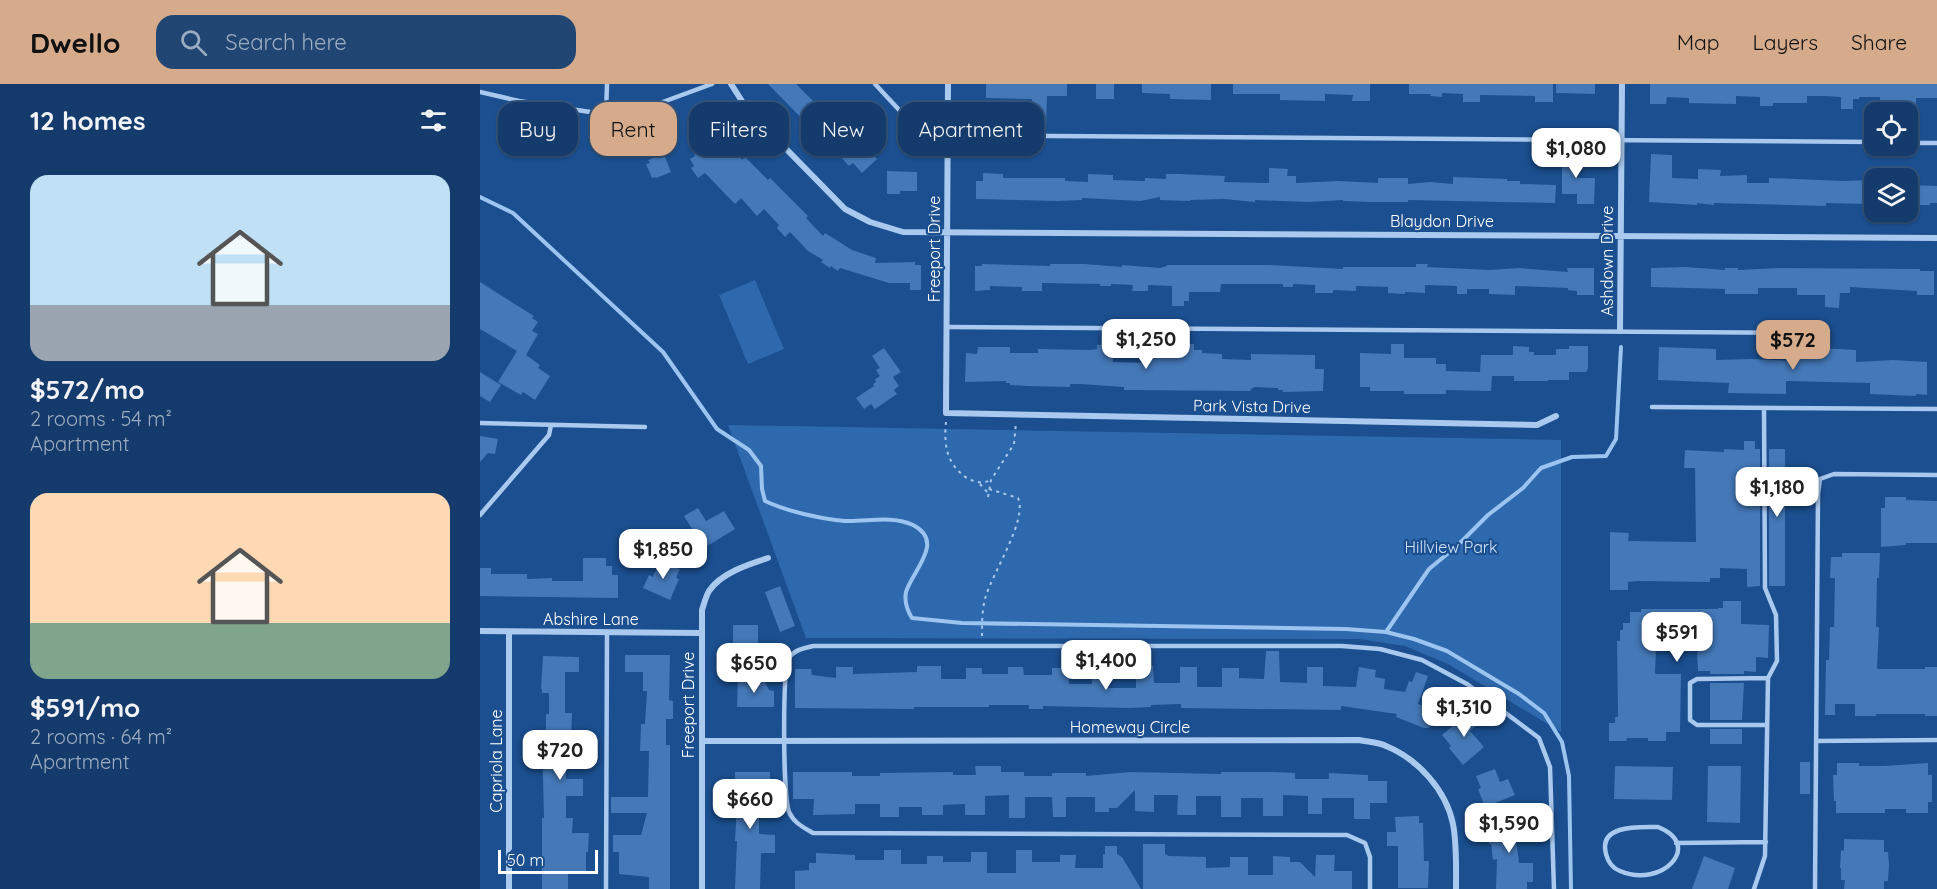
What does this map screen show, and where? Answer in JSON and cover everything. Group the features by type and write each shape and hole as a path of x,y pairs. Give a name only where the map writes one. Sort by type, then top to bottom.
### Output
{"street":[{"name":"Blaydon Drive","path":"731,84 747,109 845,209 870,222 903,232 1937,238"},
{"name":"Freeport Drive","path":"948,84 948,102"},
{"name":"Ashdown Drive","path":"1620,331 1622,84"},
{"name":"Freeport Drive","path":"946,413 948,156"},
{"name":"Park Vista Drive","path":"946,413 1537,425 1556,416"},
{"name":"Freeport Drive","path":"702,889 702,610 709,591 723,578 745,566 768,558"},
{"name":"Abshire Lane","path":"480,631 701,633"},
{"name":"Capriola Lane","path":"509,633 509,889"},
{"name":"Homeway Circle","path":"702,741 1359,740 1385,745 1425,772 1444,799 1453,824 1456,889"}],"lane":[{"path":"606,102 607,84"},
{"path":"663,102 712,84"},
{"path":"875,84 898,108"},
{"path":"480,92 590,112"},
{"path":"1044,136 1864,142"},
{"path":"1918,143 1937,143"},
{"path":"948,327 1799,333"},
{"path":"1653,407 1937,409"},
{"path":"1754,889 1765,856 1768,678 1777,661 1776,615 1765,588 1764,408"},
{"path":"480,423 645,427"},
{"path":"480,515 549,435 551,425"},
{"path":"1815,889 1818,494 1820,479 1834,474 1937,475"},
{"path":"606,889 608,633"},
{"path":"1370,889 1370,857 1365,843 1347,835 813,833 796,824 788,811 784,741 786,668 790,656 800,649 813,646 1342,646 1380,649 1422,660 1467,684 1539,738 1550,766 1554,889"},
{"path":"1767,725 1697,725 1690,720 1690,683 1697,679 1768,678"},
{"path":"1816,741 1937,740"},
{"path":"1658,827 1669,831 1676,843 1677,854 1672,864 1664,871 1648,875 1626,874 1614,869 1608,860 1605,848 1608,837 1625,828 1658,827"},
{"path":"1676,843 1766,842"}],"path":[{"path":"946,413 945,437 954,466 965,477 980,483 989,491 1018,498 1021,513 1017,528 999,564 984,605 982,630"},
{"path":"988,497 992,480 1014,444 1017,415"},
{"path":"980,483 992,480"}],"green space":[{"path":"755,280 784,349 748,364 719,295"},
{"name":"Hillview Park","path":"728,425 1561,440 1561,732 1448,664 1405,646 1359,639 806,638"}],"building":[{"path":"768,84 796,84 814,102 801,102 801,118 789,105 789,102 786,102"},
{"path":"986,84 1067,84 1067,96 1047,96 1046,131 1044,131 1044,102 1032,102 1032,99 986,98"},
{"path":"1096,84 1114,84 1114,99 1096,99"},
{"path":"1142,84 1211,84 1211,100 1170,99 1170,94 1142,93"},
{"path":"1233,84 1370,84 1370,101 1352,101 1353,95 1325,94 1325,101 1280,100 1280,94 1233,94"},
{"path":"1409,84 1553,84 1553,102 1535,102 1535,96 1480,95 1480,102 1463,102 1463,94 1442,93 1442,97 1430,96 1431,94 1409,94"},
{"path":"1556,84 1595,84 1595,94 1556,93"},
{"path":"1650,84 1937,84 1937,98 1916,98 1916,102 1880,102 1880,97 1859,97 1859,99 1853,99 1853,109 1841,109 1841,97 1825,96 1807,96 1807,103 1773,103 1773,106 1760,106 1760,97 1736,96 1736,104 1689,103 1689,98 1667,97 1666,104 1650,104"},
{"path":"1562,150 1578,150 1577,178 1595,178 1594,204 1577,204 1577,194 1562,194"},
{"path":"1651,154 1672,155 1672,178 1698,179 1698,169 1721,170 1720,176 1747,175 1747,183 1769,183 1769,178 1864,180 1864,204 1826,203 1826,206 1697,203 1697,205 1649,202"},
{"path":"665,156 671,172 652,178 646,164 650,163 648,160"},
{"path":"695,156 740,156 742,160 745,157 808,216 806,218 823,236 825,233 852,250 876,258 875,263 915,262 915,265 921,265 921,290 910,290 910,283 889,283 840,268 838,271 831,266 830,268 821,262 823,260 808,251 790,232 785,237 777,228 779,225 764,209 757,216 741,198 735,204 705,173 698,178 691,168 694,166 690,159"},
{"path":"840,156 874,156 877,159 862,173 853,163 849,166"},
{"path":"1269,168 1288,169 1287,176 1296,176 1296,183 1338,181 1378,183 1378,178 1408,178 1408,184 1430,182 1453,184 1453,177 1507,179 1507,181 1520,181 1520,184 1556,185 1555,203 1408,200 1408,202 1343,200 1308,202 1255,200 1255,202 1224,199 1160,200 1160,197 1141,201 1082,198 1082,200 1057,201 976,199 976,181 983,181 983,173 1003,174 1003,178 1065,178 1065,181 1088,182 1088,174 1113,175 1113,180 1145,181 1145,178 1166,179 1166,174 1179,174 1225,176 1224,182 1269,183"},
{"path":"887,171 917,172 917,191 887,194"},
{"path":"1918,185 1937,186 1937,203 1930,203 1930,205 1918,205"},
{"path":"982,264 1050,266 1050,264 1085,264 1160,268 1167,265 1268,265 1343,269 1343,267 1416,267 1416,264 1428,264 1427,267 1490,270 1519,268 1568,272 1567,268 1594,268 1594,295 1577,295 1577,291 1568,290 1568,288 1515,286 1515,295 1489,294 1489,289 1467,289 1467,294 1457,294 1457,286 1425,285 1425,293 1405,292 1405,294 1388,293 1388,287 1356,286 1356,291 1333,290 1333,293 1315,293 1315,285 1293,284 1293,287 1283,287 1283,284 1221,284 1220,292 1189,292 1189,301 1184,301 1184,306 1172,306 1172,286 1148,285 1148,291 1132,291 1133,285 1042,283 1042,291 1022,291 1022,287 990,286 990,290 975,291 975,266 982,266"},
{"path":"1686,267 1725,270 1725,268 1738,268 1738,270 1920,269 1920,271 1934,271 1934,295 1917,295 1917,291 1850,287 1850,293 1840,293 1839,308 1825,307 1825,295 1797,295 1797,288 1758,288 1758,294 1725,294 1725,289 1651,287 1651,268"},
{"path":"480,282 534,316 532,318 538,322 532,331 538,334 526,355 540,365 538,368 550,376 535,400 523,392 521,395 498,382 517,351 480,329"},
{"path":"1150,338 1167,338 1167,343 1194,344 1194,350 1202,350 1202,353 1222,354 1222,359 1251,360 1251,354 1315,355 1315,369 1324,369 1323,391 1282,392 1283,390 1278,390 1278,388 1255,387 1250,391 1124,390 1124,387 1080,384 1070,384 1070,387 1010,385 1006,381 965,382 966,353 977,354 978,347 1010,347 1010,353 1038,353 1038,349 1091,350 1097,349 1097,345 1113,345 1113,362 1150,363"},
{"path":"1391,344 1404,344 1404,358 1436,358 1436,364 1446,364 1446,371 1480,372 1481,355 1513,355 1513,346 1529,347 1529,352 1534,352 1534,355 1556,355 1556,349 1588,346 1588,369 1586,372 1569,372 1569,380 1514,381 1514,376 1492,376 1491,391 1446,390 1446,394 1404,394 1404,391 1370,391 1370,387 1360,387 1360,353 1391,354"},
{"path":"1659,347 1716,349 1716,360 1799,361 1799,349 1821,348 1856,350 1856,362 1893,360 1927,362 1927,395 1870,394 1870,383 1786,381 1786,394 1728,393 1729,383 1658,380"},
{"path":"884,348 901,372 893,377 899,386 894,390 897,394 875,409 871,404 864,409 856,398 874,386 875,379 880,376 876,370 880,368 872,356"},
{"path":"480,372 501,385 490,402 480,396"},
{"path":"480,436 498,439 495,454 488,453 480,462"},
{"path":"1744,441 1755,441 1755,449 1760,449 1760,586 1747,587 1747,569 1720,568 1720,578 1710,578 1710,582 1638,581 1628,582 1628,590 1610,590 1610,532 1629,533 1628,541 1696,542 1695,468 1684,468 1685,450 1724,452 1724,449 1744,450"},
{"path":"1769,449 1785,449 1785,586 1769,586"},
{"path":"1885,497 1937,501 1937,543 1906,543 1906,545 1881,547 1881,508 1885,508"},
{"path":"698,508 706,521 724,511 735,529 704,548 684,516"},
{"path":"1842,553 1880,553 1879,578 1877,578 1876,627 1879,627 1877,669 1937,667 1937,716 1876,714 1876,716 1855,716 1855,704 1835,704 1835,715 1825,715 1826,660 1829,660 1830,627 1834,627 1835,578 1830,578 1831,557 1842,557"},
{"path":"583,558 606,558 606,566 612,566 612,575 618,575 618,598 480,596 480,568 491,568 491,574 527,574 527,579 552,578 552,581 583,581"},
{"path":"660,560 680,569 676,578 679,579 670,600 643,588 649,575 653,577"},
{"path":"780,586 795,626 780,632 765,592"},
{"path":"1723,601 1741,601 1741,624 1769,625 1768,658 1756,657 1756,672 1710,674 1710,671 1698,671 1697,649 1656,649 1655,674 1681,674 1680,732 1666,732 1666,741 1627,738 1626,741 1609,741 1609,723 1615,723 1615,717 1618,717 1617,641 1620,641 1620,630 1623,630 1623,623 1630,623 1630,612 1641,612 1641,609 1718,609 1723,608"},
{"path":"733,625 758,625 758,648 765,648 765,663 733,663"},
{"path":"1266,651 1279,651 1280,682 1307,683 1307,667 1323,667 1323,686 1356,687 1359,667 1376,670 1375,677 1385,679 1384,689 1405,692 1416,672 1428,676 1418,704 1434,710 1429,728 1396,717 1397,714 1341,706 1341,710 1181,708 1181,704 1129,708 1043,706 1043,709 1029,709 1029,705 914,707 914,709 795,708 795,669 811,669 812,675 836,678 836,667 853,667 853,674 917,672 917,666 941,666 941,679 966,679 966,668 982,668 982,674 1008,674 1008,667 1023,667 1024,675 1052,675 1052,668 1069,668 1069,684 1092,684 1092,670 1108,670 1108,688 1136,688 1136,666 1153,666 1154,683 1180,683 1180,667 1197,667 1197,687 1222,687 1222,668 1239,668 1239,678 1264,679"},
{"path":"625,655 670,655 669,700 673,701 673,719 666,719 666,745 670,745 670,889 649,889 649,877 619,874 619,852 613,852 613,835 641,835 647,813 611,813 611,797 648,797 649,751 640,751 641,724 645,724 647,691 643,691 643,672 625,672"},
{"path":"543,656 579,657 579,672 565,672 565,713 572,713 571,739 584,740 584,754 569,754 569,757 566,757 566,779 583,779 583,796 566,796 566,818 573,818 572,833 589,833 586,873 568,873 568,889 542,889 542,818 544,818 542,739 546,739 546,714 549,714 549,693 542,693 541,689"},
{"path":"738,676 765,682 769,690 774,691 774,707 737,707"},
{"path":"1710,683 1744,683 1742,720 1710,720"},
{"path":"1473,709 1483,720 1470,731 1484,747 1463,765 1442,735"},
{"path":"1710,729 1742,729 1742,744 1710,744"},
{"path":"1800,762 1810,762 1810,794 1800,794"},
{"path":"1837,763 1884,766 1928,763 1928,775 1932,775 1932,802 1928,802 1928,813 1906,813 1906,809 1885,809 1885,813 1836,813 1833,775 1837,775"},
{"path":"975,766 1001,766 1001,772 1024,772 1024,776 1052,776 1052,773 1086,773 1086,776 1131,772 1221,774 1221,772 1273,772 1295,773 1295,779 1329,779 1329,773 1368,775 1368,781 1387,781 1387,803 1370,803 1370,819 1354,819 1354,798 1322,798 1322,814 1308,814 1308,796 1283,795 1283,816 1263,816 1263,798 1241,798 1241,817 1221,817 1221,796 1196,796 1196,815 1177,815 1178,795 1154,795 1154,812 1135,811 1135,790 1117,808 1109,808 1109,812 1095,812 1095,797 1066,797 1066,817 1053,817 1052,797 1025,797 1025,818 1009,818 1009,795 985,796 985,815 965,815 965,804 943,805 943,815 922,815 922,807 899,807 899,817 880,817 880,804 855,804 855,814 813,815 814,799 793,799 793,772 852,772 852,776 880,776 880,773 953,772 953,775 976,775"},
{"path":"1615,766 1673,767 1672,800 1614,799"},
{"path":"1708,766 1741,766 1740,823 1707,822"},
{"path":"1495,769 1500,782 1508,779 1515,795 1485,807 1476,776"},
{"path":"735,772 770,772 770,789 755,789 755,817 759,817 759,834 775,835 775,853 761,853 760,889 735,889 737,804 735,804"},
{"path":"1419,816 1419,823 1423,823 1424,861 1429,861 1428,888 1398,888 1398,846 1387,846 1387,832 1396,832 1395,817"},
{"path":"1526,817 1527,832 1515,833 1519,863 1533,863 1533,882 1527,882 1527,889 1496,889 1497,859 1493,860 1491,844 1489,844 1488,821"},
{"path":"1844,839 1884,840 1884,852 1888,852 1889,865 1888,881 1884,881 1884,889 1844,889 1845,880 1841,880 1840,868"},
{"path":"1143,844 1165,844 1165,854 1169,856 1206,857 1206,868 1230,867 1230,857 1248,857 1248,875 1273,875 1273,856 1290,857 1290,862 1300,862 1315,877 1316,855 1335,855 1334,871 1352,871 1352,889 1143,889"},
{"path":"1105,846 1117,846 1117,854 1122,857 1141,889 795,889 795,871 809,870 809,863 816,863 816,853 855,855 855,860 884,860 884,850 901,850 901,864 927,864 927,856 943,856 943,862 971,862 971,852 987,852 987,873 1016,873 1016,850 1032,850 1032,862 1060,862 1060,855 1076,855 1075,868 1103,868"},
{"path":"1704,856 1735,868 1728,889 1692,889"}],"waterway":[{"path":"480,197 513,213 663,352 717,429 749,450 761,466 765,501 793,511 836,520 897,520 913,525 922,532 927,540 927,548 905,596 906,606 912,618 962,623 1346,629 1386,632 1447,651 1519,694 1544,713 1562,742 1569,776 1571,889"},
{"path":"1386,632 1429,569 1457,546 1488,515 1523,488 1541,468 1572,457 1606,456 1616,439 1621,347"}]}
